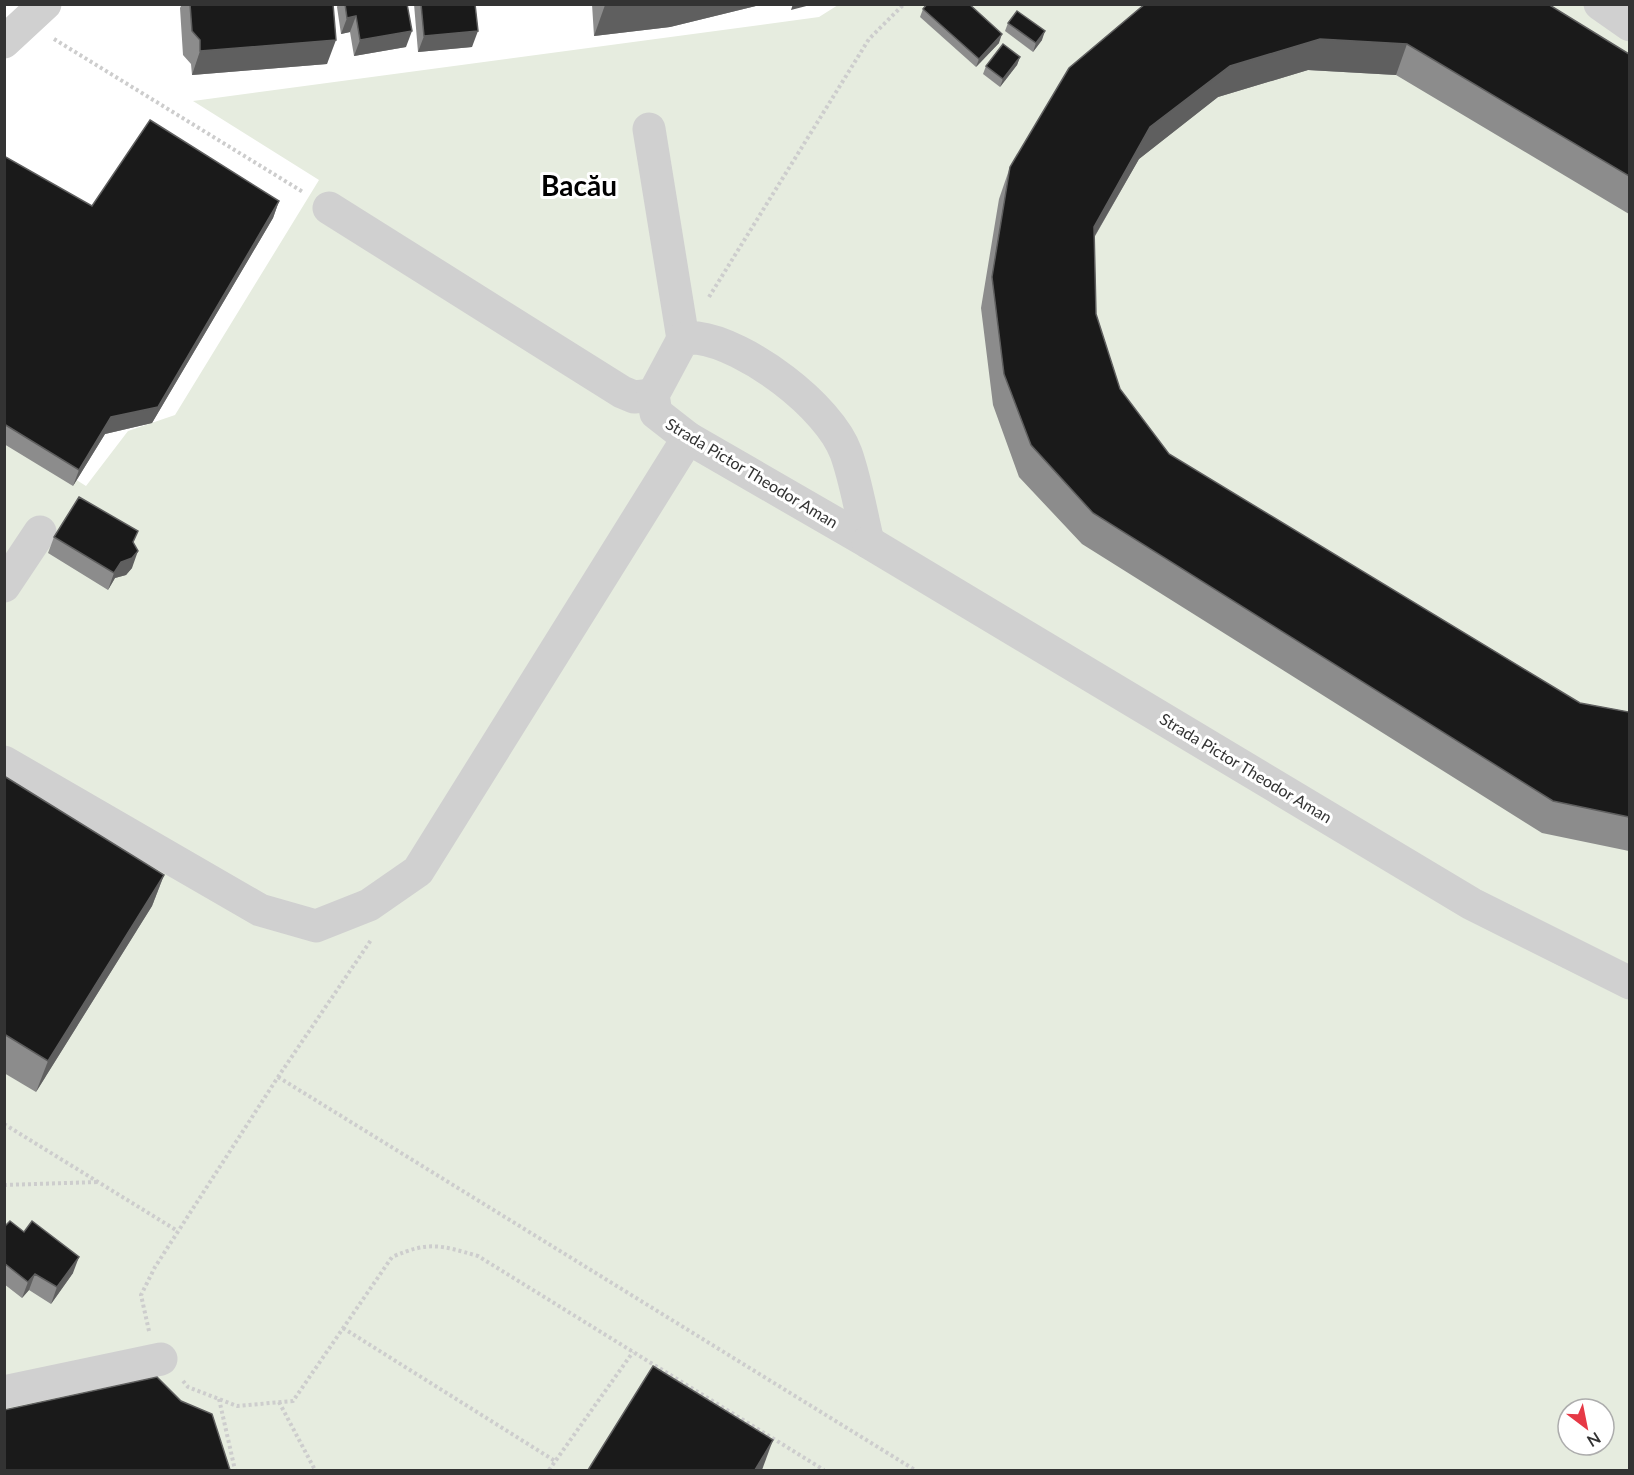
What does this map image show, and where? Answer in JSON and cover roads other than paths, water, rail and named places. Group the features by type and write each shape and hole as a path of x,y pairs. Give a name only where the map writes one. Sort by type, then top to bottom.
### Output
{"street":[{"path":"1600,4 1629,25"},
{"path":"329,208 622,392 634,397 653,395 683,339 649,129"},
{"name":"Strada Pictor Theodor Aman","path":"683,339 710,340 758,363 820,412 845,451 868,542"},
{"name":"Strada Pictor Theodor Aman","path":"653,395 656,413 688,438 868,542 1472,904 1629,983"},
{"path":"4,762 261,910 316,926 369,905 418,871 688,438"},
{"path":"4,586 40,532"},
{"path":"4,1392 161,1359"}],"district":[{"name":"Bacău","path":"579,186"}]}
